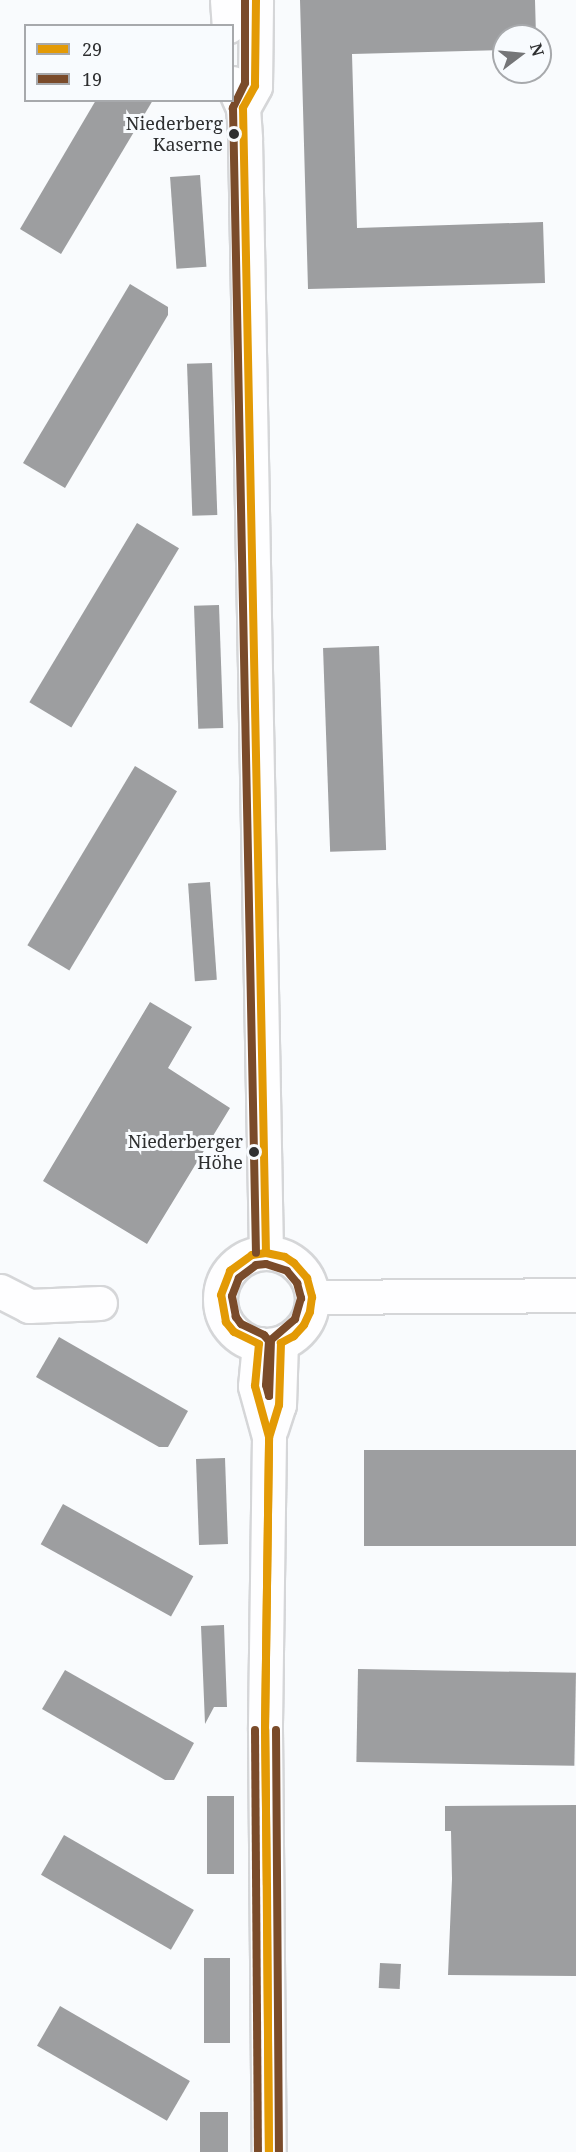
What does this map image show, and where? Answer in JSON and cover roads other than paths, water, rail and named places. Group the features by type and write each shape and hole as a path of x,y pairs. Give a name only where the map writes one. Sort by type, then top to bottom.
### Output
{"street":[{"path":"227,0 229,24"},
{"path":"256,0 255,86 238,95 266,1253"},
{"path":"266,1253 285,1257 294,1263 307,1278 312,1297 304,1325 294,1336 270,1343 240,1336 226,1322 221,1295 230,1270 252,1255 266,1253"},
{"path":"0,1291 28,1306 100,1303"},
{"path":"312,1297 576,1295"},
{"path":"269,2152 265,1730 269,1437 255,1386 270,1343"}],"place":[{"name":"Niederberg Kaserne","path":"234,134"},
{"name":"Niederberger Höhe","path":"254,1152"}]}
